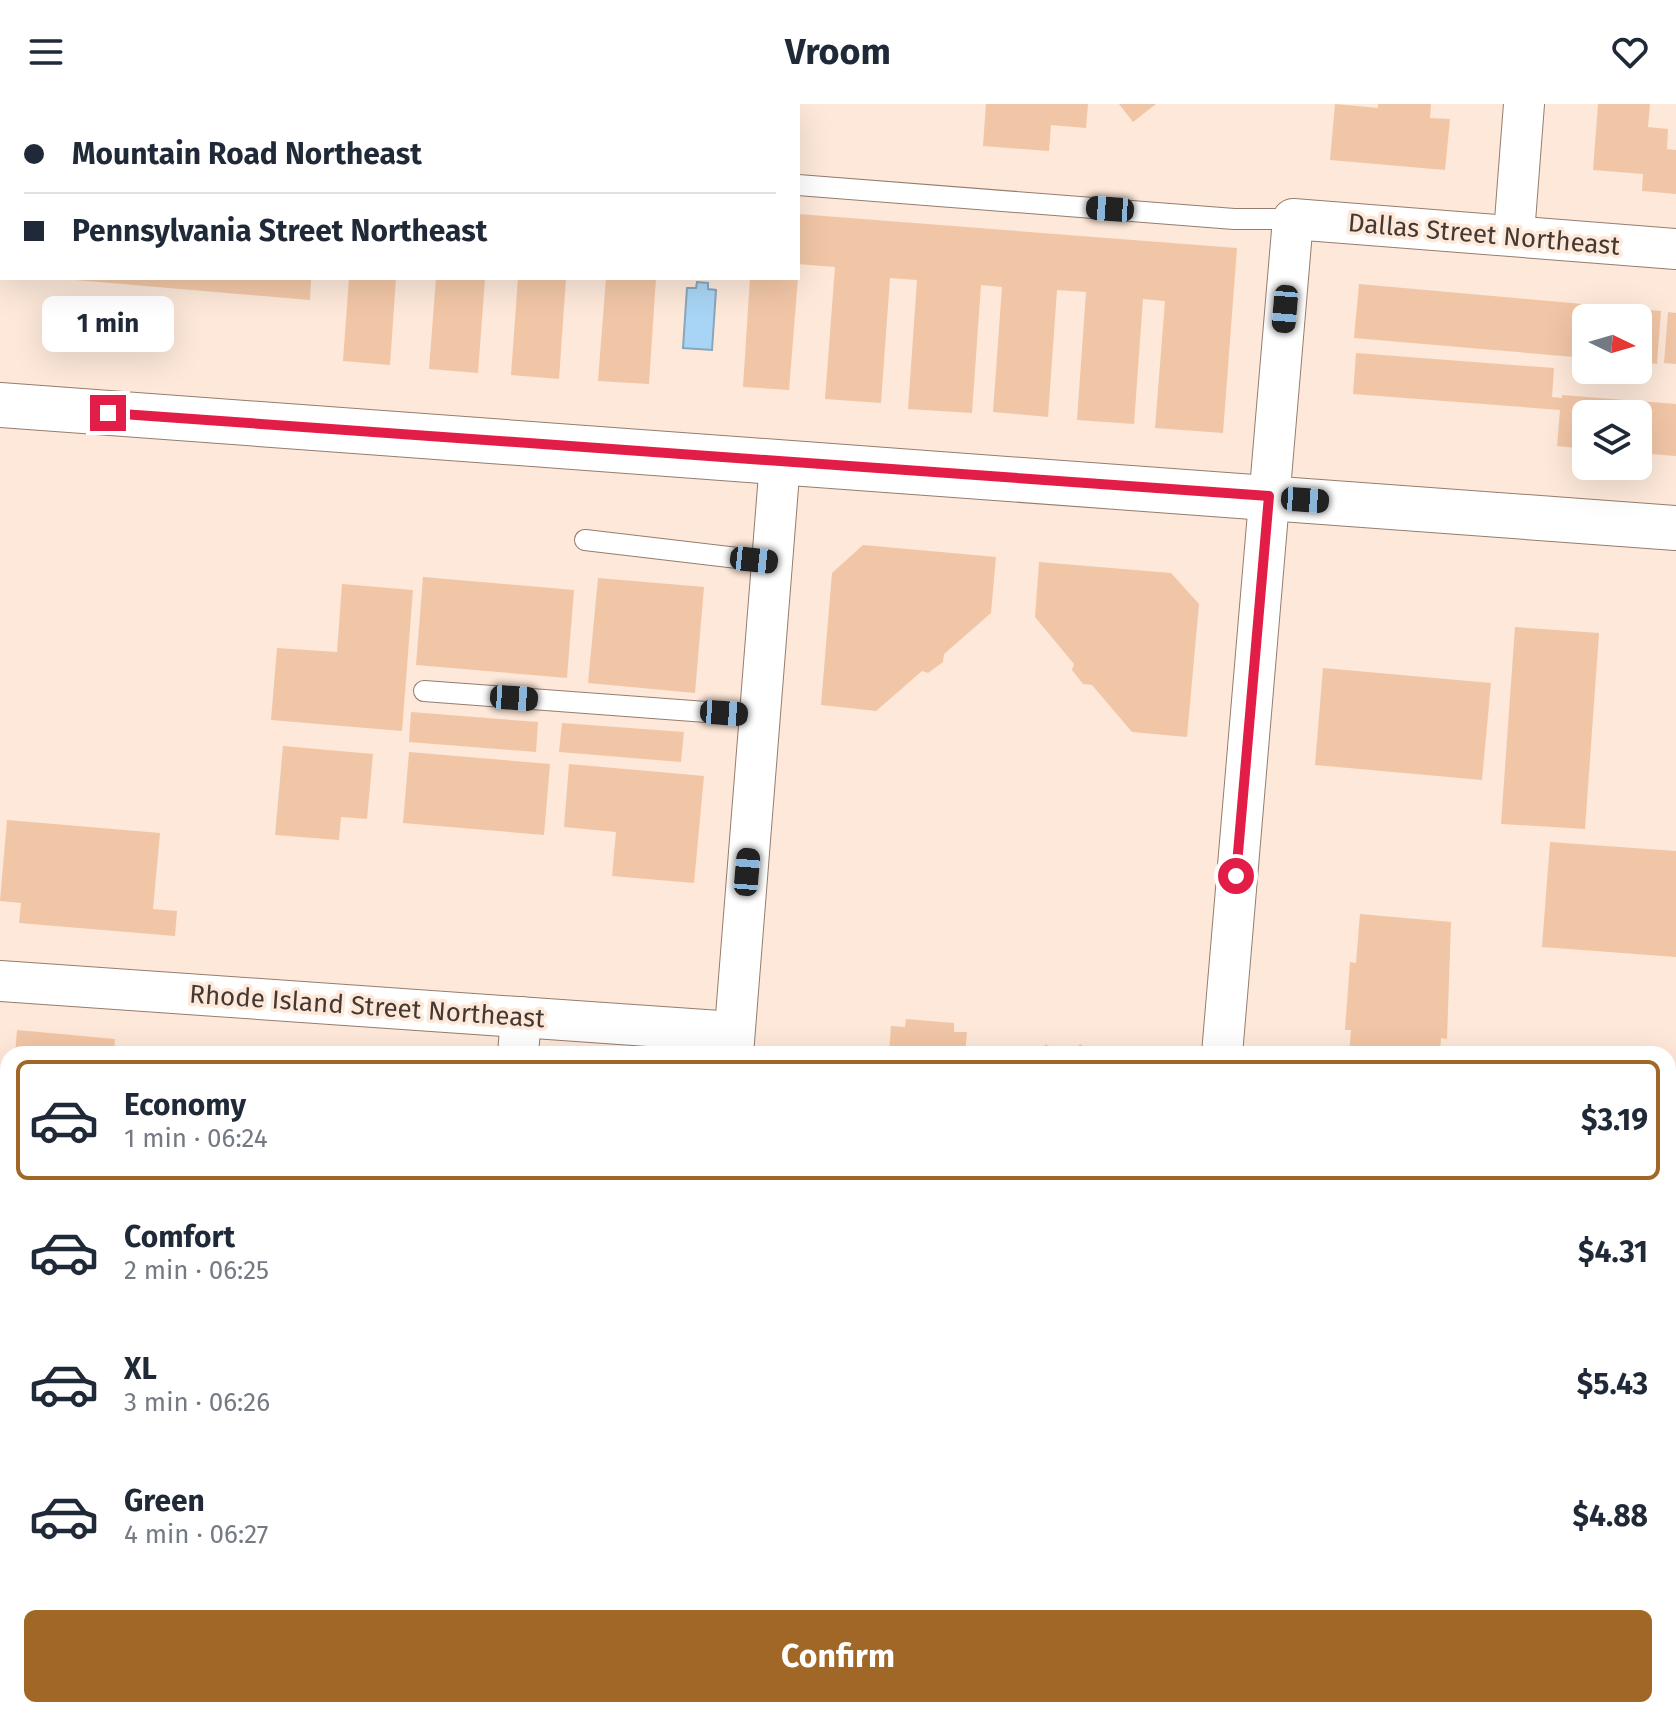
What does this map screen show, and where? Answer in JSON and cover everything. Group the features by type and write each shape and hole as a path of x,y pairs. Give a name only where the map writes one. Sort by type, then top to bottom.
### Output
{"street":[{"path":"1514,234 1524,104"},
{"path":"1223,1046 1293,219"},
{"name":"Dallas Street Northeast","path":"1293,219 1676,249"},
{"path":"0,405 1676,528"},
{"path":"733,1043 780,462"},
{"name":"Rhode Island Street Northeast","path":"0,981 520,1036 733,1043"}],"lane":[{"path":"800,185 1234,219 1293,219"},
{"path":"585,540 772,562"},
{"path":"424,691 760,716"}],"water":[{"path":"697,282 708,283 708,289 716,290 712,350 683,348 687,288 696,288"}],"building":[{"path":"986,104 1088,104 1086,128 1051,125 1049,151 983,146"},
{"path":"1119,104 1156,104 1133,122"},
{"path":"1335,104 1378,108 1378,104 1431,104 1430,118 1450,119 1445,170 1330,160"},
{"path":"1598,104 1650,104 1648,127 1668,129 1667,149 1676,150 1676,194 1642,191 1643,174 1593,170"},
{"path":"800,214 1237,248 1223,433 1155,428 1165,301 1143,299 1134,424 1077,420 1086,292 1057,290 1048,417 993,412 1002,287 981,285 972,413 908,409 917,280 890,278 881,403 825,399 835,267 800,264"},
{"path":"75,280 311,280 310,300"},
{"path":"349,280 396,280 390,365 343,361"},
{"path":"436,280 485,280 478,373 429,369"},
{"path":"518,280 566,280 559,379 511,375"},
{"path":"606,280 656,280 649,384 598,381"},
{"path":"750,280 798,280 789,390 743,387"},
{"path":"1359,284 1583,304 1572,304 1572,357 1354,338"},
{"path":"1652,310 1661,311 1657,364 1652,363"},
{"path":"1668,312 1676,313 1676,364 1664,363"},
{"path":"1356,353 1554,368 1552,397 1562,398 1562,395 1625,400 1572,400 1572,448 1557,446 1560,410 1353,394"},
{"path":"1652,402 1676,404 1676,456 1652,454"},
{"path":"863,545 996,557 991,613 944,654 943,662 928,673 922,671 876,711 821,705 832,573"},
{"path":"1039,562 1171,573 1199,604 1187,737 1132,732 1092,685 1083,684 1072,670 1074,664 1035,617"},
{"path":"423,577 574,590 567,678 416,665"},
{"path":"598,578 704,587 695,693 588,683"},
{"path":"342,584 413,590 402,731 271,720 277,648 337,652"},
{"path":"1515,627 1599,633 1585,829 1501,824"},
{"path":"1323,668 1491,683 1482,780 1315,765"},
{"path":"411,712 538,722 536,752 409,742"},
{"path":"562,723 684,732 681,762 559,752"},
{"path":"283,746 373,754 367,819 341,817 339,840 275,835"},
{"path":"409,752 550,764 544,835 403,823"},
{"path":"569,764 704,776 694,883 612,876 616,832 564,827"},
{"path":"7,820 160,833 153,909 177,911 175,936 19,923 21,903 0,901"},
{"path":"1550,842 1676,851 1676,957 1542,947"},
{"path":"1360,914 1451,922 1447,1039 1441,1038 1440,1046 1350,1046 1351,1030 1345,1030 1350,962 1356,963"},
{"path":"906,1019 954,1023 954,1032 967,1032 966,1046 890,1046 891,1026 905,1027"},
{"path":"17,1030 115,1039 115,1046 16,1046"}],"route":[{"path":"108,413 1269,496 1236,876"}]}
